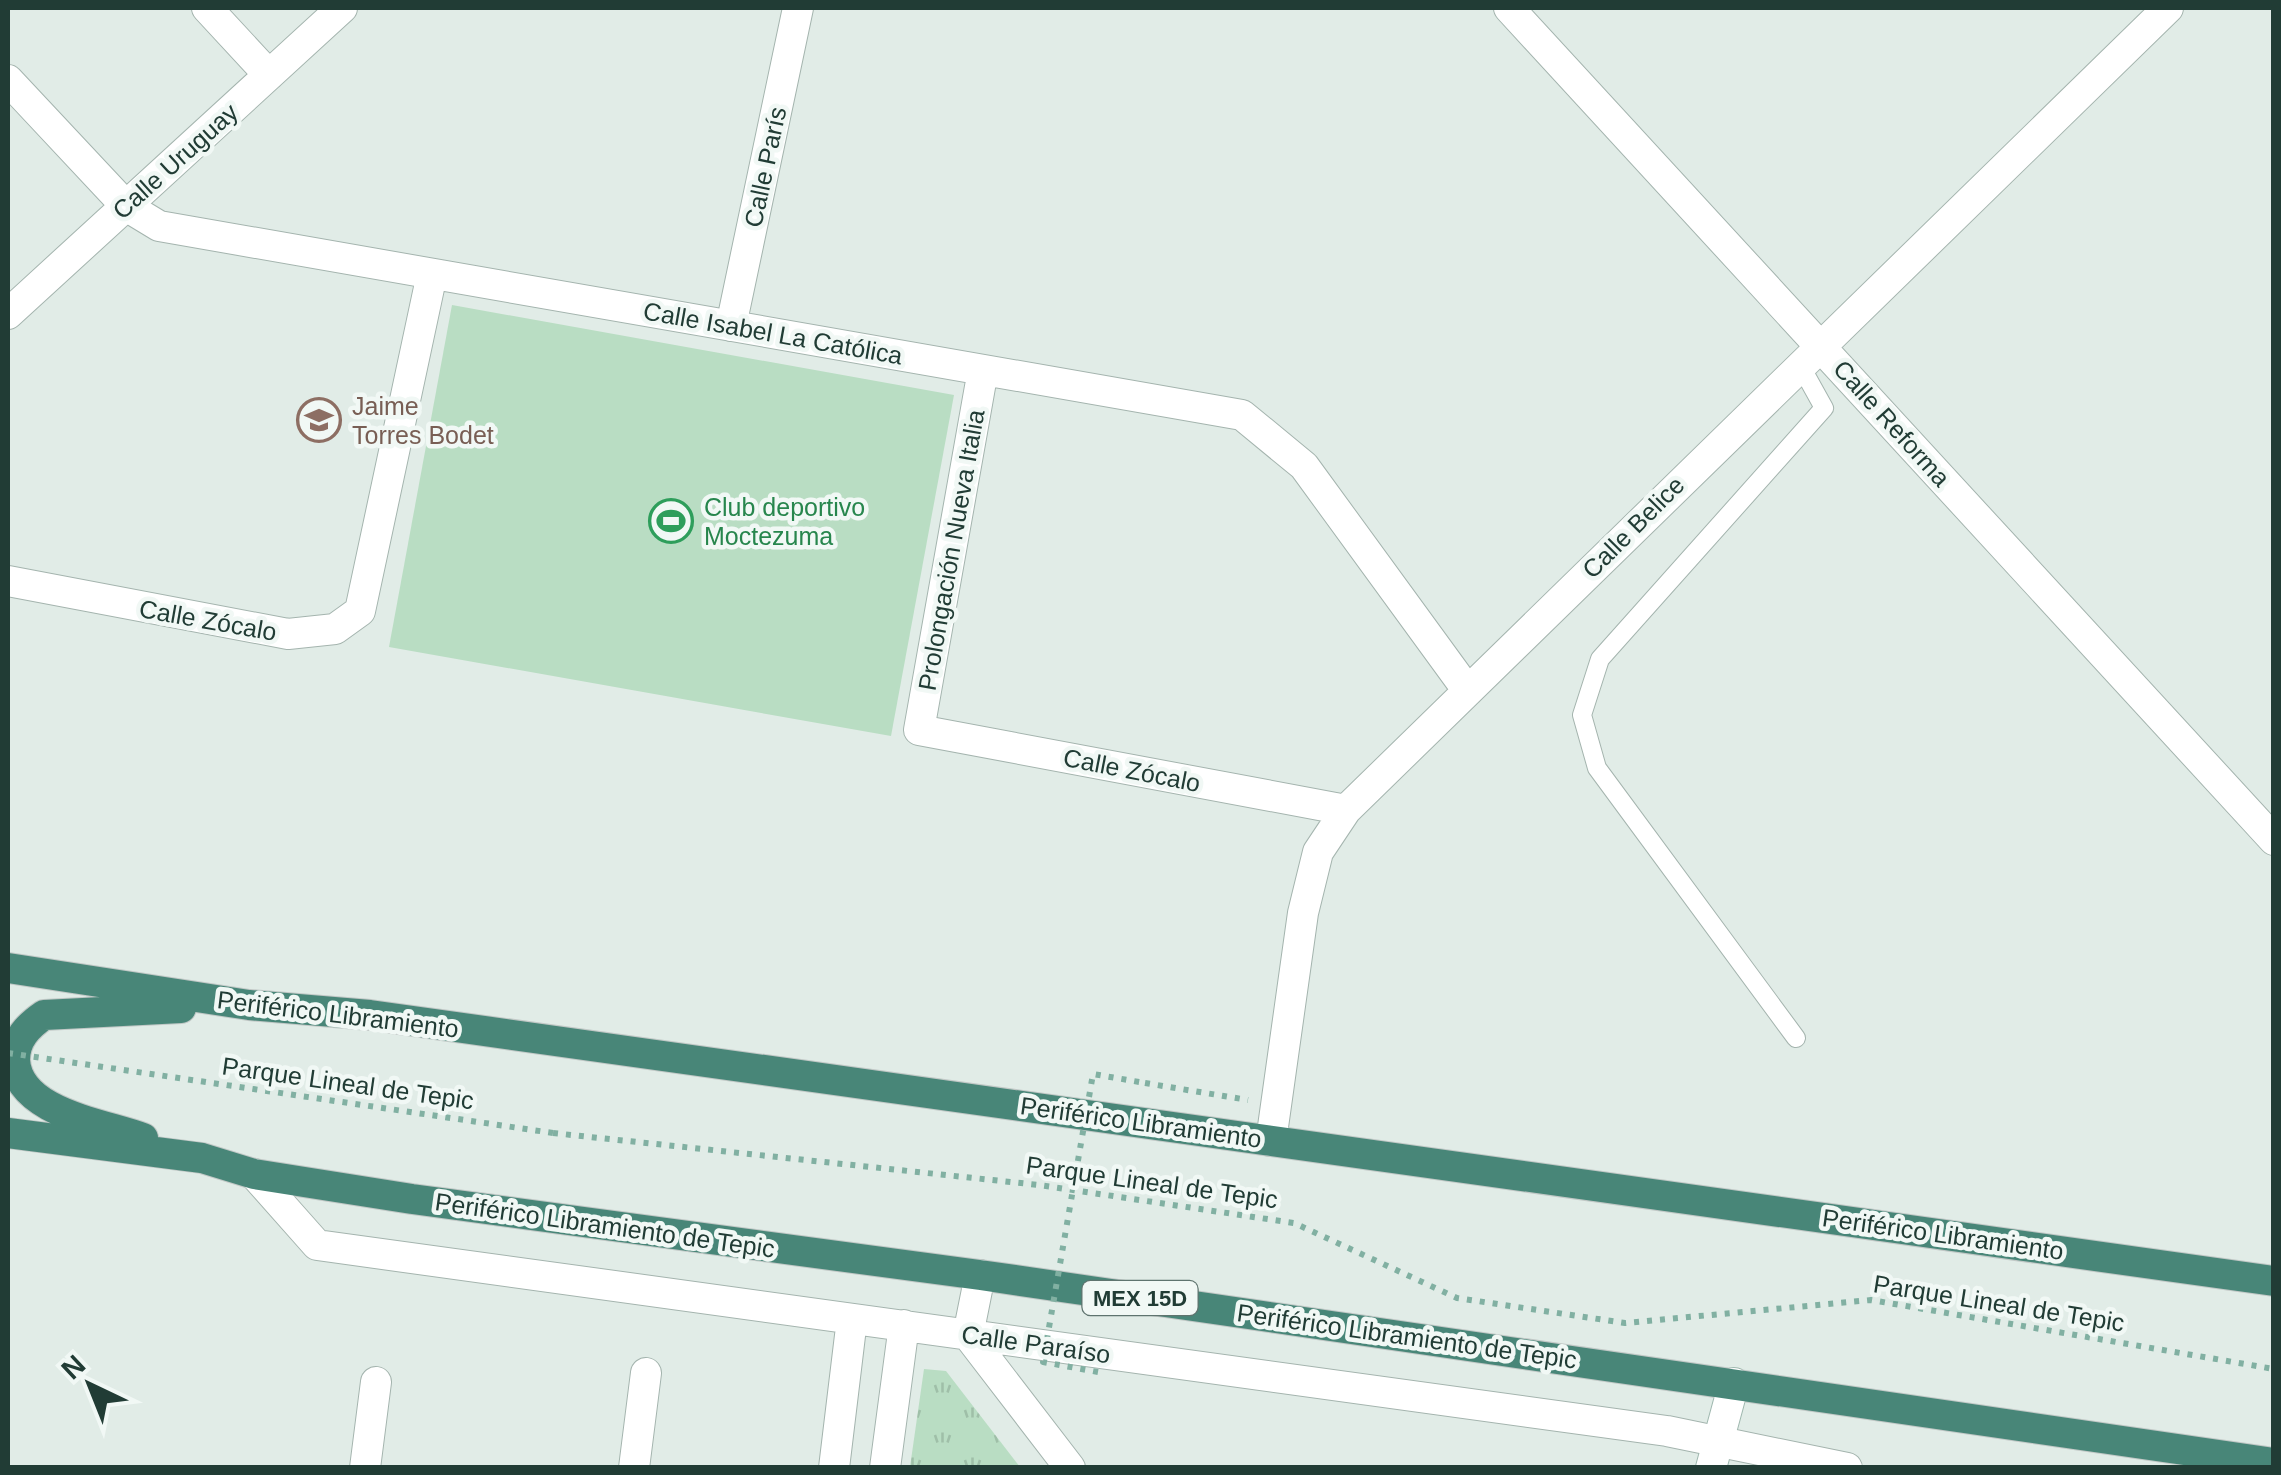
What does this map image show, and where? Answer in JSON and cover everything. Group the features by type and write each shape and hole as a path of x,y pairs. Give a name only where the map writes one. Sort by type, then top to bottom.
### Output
{"highway":[{"name":"Periférico Libramiento","path":"8,968 249,1005 370,1015 2274,1280"},
{"path":"202,1158 42,1102 20,1081 16,1050 31,1024 58,1012 249,1005"},
{"name":"Periférico Libramiento de Tepic","path":"8,1133 202,1158 254,1174 2274,1463"}],"street":[{"path":"207,8 269,75"},
{"name":"Calle Uruguay","path":"8,314 342,8"},
{"name":"Calle París","path":"731,326 798,8"},
{"name":"Calle Reforma","path":"1509,8 1809,353 2274,840"},
{"name":"Calle Belice","path":"1271,1140 1303,913 1318,852 1346,810 1809,353 2168,8"},
{"name":"Calle Isabel La Católica","path":"8,80 126,206 159,226 1242,415 1304,466 1468,691"},
{"name":"Calle Zócalo","path":"8,581 288,634 336,629 360,611 432,274"},
{"name":"Prolongación Nueva Italia","path":"919,730 983,370"},
{"name":"Calle Zócalo","path":"919,730 1346,810"},
{"name":"Calle Paraíso","path":"254,1174 317,1245 968,1335 1714,1454 1847,1468"},
{"path":"980,1275 968,1335 1070,1468"},
{"path":"834,1468 852,1319"},
{"path":"885,1468 904,1326"},
{"path":"634,1468 646,1374"},
{"path":"365,1468 376,1382"},
{"path":"1714,1454 1734,1383"}],"lane":[{"path":"1796,1038 1597,768 1582,715 1600,660 1824,408 1809,353"}],"path":[{"name":"Parque Lineal de Tepic","path":"8,1053 553,1133 1039,1184 1294,1223 1457,1298 1625,1323 1872,1300 2274,1369"},
{"path":"1098,1372 1043,1362 1094,1074 1276,1105"}],"green space":[{"name":"Club deportivo Moctezuma","path":"452,305 954,395 891,736 389,647"},
{"path":"924,1369 946,1371 1020,1467 910,1467"}],"place":[{"name":"Jaime Torres Bodet","path":"319,420"},
{"name":"Club deportivo Moctezuma","path":"671,521"}]}
